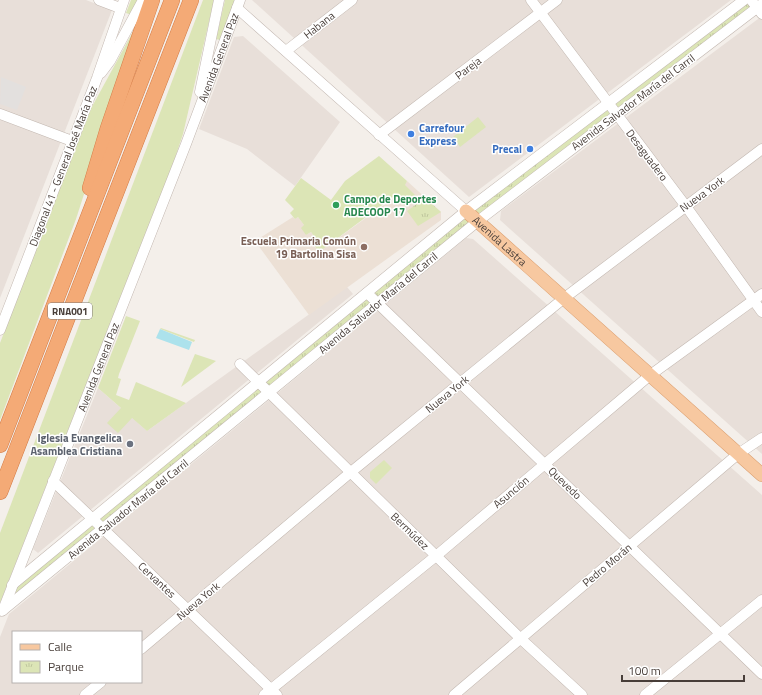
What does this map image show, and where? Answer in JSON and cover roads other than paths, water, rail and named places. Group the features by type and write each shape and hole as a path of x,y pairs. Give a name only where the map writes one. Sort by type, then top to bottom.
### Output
{"highway":[{"path":"72,259 108,128 152,0"},
{"name":"RNA001","path":"0,445 172,0"},
{"name":"RNA001","path":"0,492 191,0"}],"main road":[{"name":"Avenida Lastra","path":"466,211 649,376 762,475"}],"street":[{"path":"99,0 122,4"},
{"path":"97,78 110,61 143,0"},
{"name":"Avenida General Paz","path":"196,116 208,47 220,0"},
{"name":"Habana","path":"286,51 352,0"},
{"name":"Desaguadero","path":"531,0 685,206 758,297 762,312"},
{"name":"Pareja","path":"379,135 557,0"},
{"name":"Avenida Salvador María del Carril","path":"12,585 466,211 744,0"},
{"name":"Diagonal 41 - General José María Paz","path":"0,330 97,78 122,4"},
{"name":"Avenida General Paz","path":"1,614 196,116 238,4"},
{"name":"Avenida Lastra","path":"238,4 286,51 466,211"},
{"name":"Avenida Salvador María del Carril","path":"1,614 478,221 758,6"},
{"path":"0,114 72,141"},
{"name":"Nueva York","path":"142,648 351,472 563,299 685,206 762,150"},
{"name":"Quevedo","path":"367,293 762,674"},
{"name":"Asunción","path":"271,693 649,376 758,297"},
{"name":"Bermúdez","path":"240,364 521,639 582,695"},
{"name":"Pedro Morán","path":"454,695 738,454 762,438"},
{"name":"Cervantes","path":"53,481 189,610 271,693"},
{"path":"645,695 762,600"},
{"path":"85,695 100,683"}],"water":[{"path":"160,329 192,342 189,350 156,338"}],"place":[{"name":"Carrefour Express","path":"411,134"},
{"name":"Precal","path":"530,149"},
{"name":"Campo de Deportes ADECOOP 17","path":"336,205"},
{"name":"Escuela Primaria Común 19 Bartolina Sisa","path":"364,247"},
{"name":"Iglesia Evangelica Asamblea Cristiana","path":"130,444"}]}
